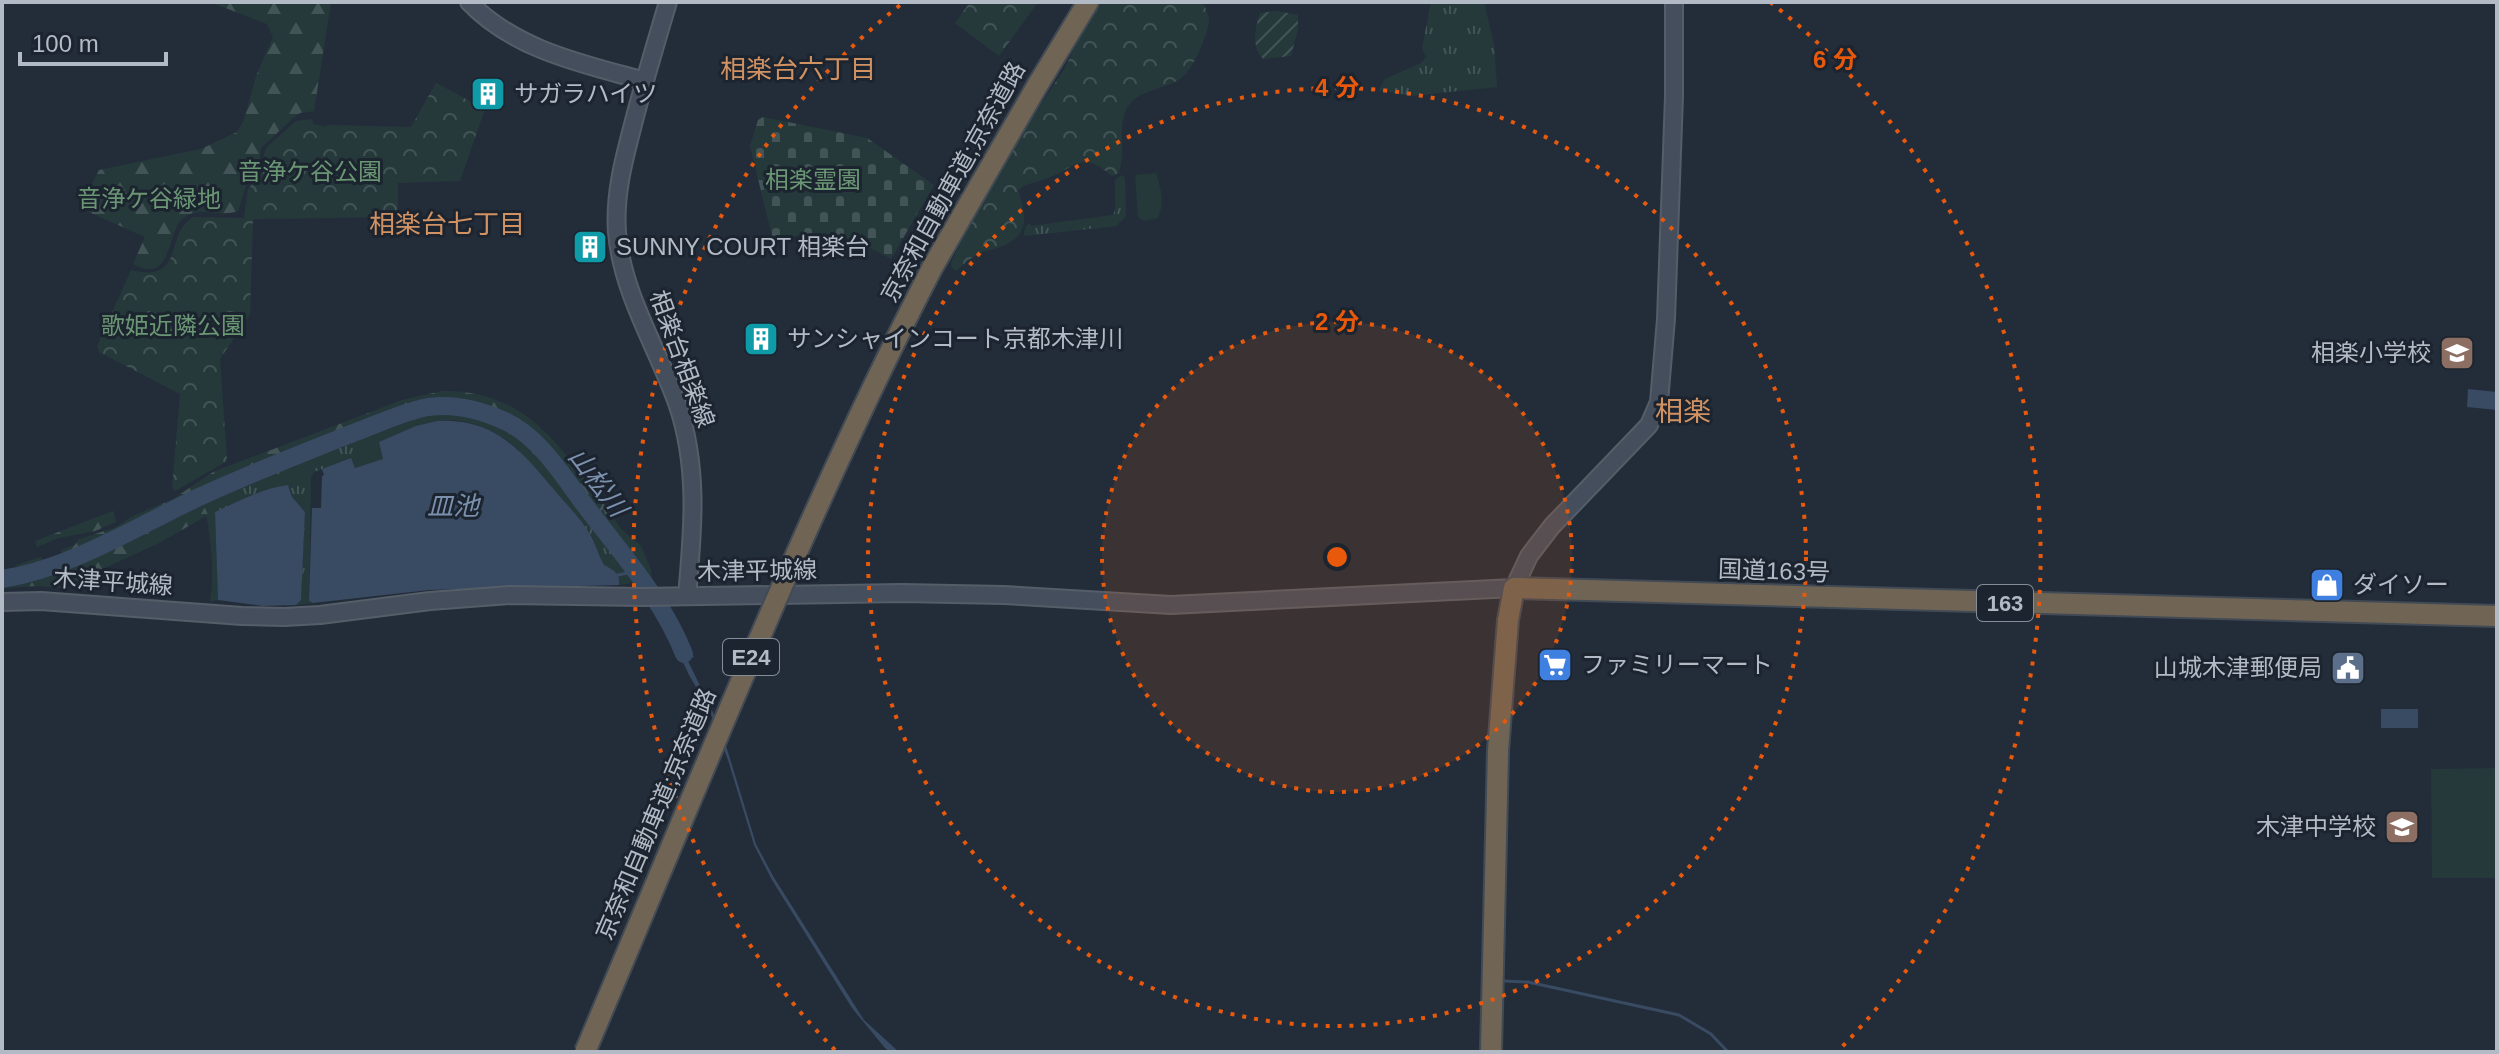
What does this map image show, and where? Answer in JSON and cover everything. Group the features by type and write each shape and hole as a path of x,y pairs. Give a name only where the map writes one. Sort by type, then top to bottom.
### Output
{"highway":[{"name":"京奈和自動車道;京奈道路","path":"585,1052 760,633 887,357 932,268 1088,2"},
{"name":"国道163号","path":"1514,588 2497,616"},
{"path":"1491,1052 1498,751 1508,620 1514,588"}],"main road":[{"path":"469,2 520,40 563,58 645,81"},
{"name":"相楽台相楽線","path":"668,2 622,170 617,232 628,284 678,405 687,435 693,494 687,596"},
{"path":"1514,588 1529,556 1552,526 1649,425 1659,402 1666,319 1674,2"},
{"name":"木津平城線","path":"2,602 41,601 284,617 487,596 902,593 1004,595 1171,605 1514,588"}],"green space":[{"name":"音浄ケ谷緑地","path":"210,2 331,2 314,111 300,113 261,148 258,170 247,182 238,211 189,214 178,224 162,262 155,268 146,269 133,264 145,237 84,210 82,204 99,170 201,149 237,132 273,37 267,24"},
{"path":"970,2 1038,2 999,56 955,23"},
{"path":"1102,2 1203,2 1209,19 1194,61 1180,79 1144,93 1127,108 1122,124 1122,158 1118,174 1112,176 1086,162 1021,187 1018,190 1024,224 1017,237 978,254 956,271 951,263 991,179 1065,68"},
{"path":"1431,2 1484,2 1494,45 1497,87 1410,96 1379,90 1385,79 1421,63 1426,57 1422,48"},
{"path":"1277,11 1298,15 1291,56 1263,59 1255,43 1258,19 1260,13"},
{"path":"436,83 485,109 460,181 398,183 398,217 253,219 250,314 220,359 227,461 175,491 172,488 180,394 99,352 97,346 131,270 160,270 172,255 185,224 194,217 244,218 248,189 263,171 267,147 296,121 312,119 313,124 326,127 411,127"},
{"name":"相楽霊園","path":"763,117 867,138 934,185 891,259 861,243 836,235 811,234 777,239 772,236 750,146 758,120"},
{"path":"1156,173 1162,196 1160,212 1158,218 1144,221 1138,217 1135,175"},
{"path":"1122,175 1125,178 1126,216 1116,226 1024,236 1028,223 1032,226 1113,215 1115,180"},
{"path":"442,391 472,393 497,400 519,411 556,443 606,507 598,513 559,464 518,424 495,411 469,403 440,401 405,408 218,482 93,545 18,572 16,565 41,557 44,561 62,556 61,550 75,545 79,539 114,528 135,515 173,499 213,472 402,400"},
{"path":"444,411 484,418 519,436 539,455 637,582 619,585 620,580 604,565 592,537 517,448 476,425 440,420 417,429 381,460 355,468 351,459 314,472 311,478 309,601 313,603 296,605 301,599 305,512 292,497 289,486 277,487 215,512 218,600 210,601 211,551 202,501 407,418"},
{"path":"202,501 208,515 159,543 61,588 2,588 2,583 80,560"},
{"path":"606,507 621,529 641,546 651,570 652,582 598,513"},
{"path":"113,511 116,522 37,547 35,541"},
{"path":"2497,768 2497,878 2432,878 2431,769"}],"water":[{"path":"2468,389 2497,392 2497,410 2467,407"},
{"name":"皿池","path":"437,421 476,425 506,440 519,451 583,524 604,565 618,575 619,585 429,590 309,601 312,508 321,508 322,469 351,458 355,468 383,459 379,442 416,426"},
{"path":"288,485 292,497 305,512 301,600 296,605 263,606 218,600 215,512 260,492"},
{"path":"680,630 694,657 688,658 688,661 721,729 756,844 864,1020 899,1052 890,1052 885,1048 852,1008 772,880 754,845 709,709 671,637"},
{"path":"2381,709 2418,709 2418,728 2381,728"}],"waterway":[{"name":"山松川","path":"2,579 53,566 234,481 398,416 428,407 458,407 505,421 541,448 641,578 665,615 684,654"},
{"path":"618,575 636,571"},
{"path":"1504,981 1528,982 1679,1015 1711,1034 1728,1052"}],"place":[{"name":"サガラハイツ","path":"488,94"},
{"name":"SUNNY COURT 相楽台","path":"590,247"},
{"name":"サンシャインコート京都木津川","path":"761,339"},
{"name":"相楽小学校","path":"2457,353"},
{"name":"ダイソー","path":"2327,585"},
{"name":"ファミリーマート","path":"1555,665"},
{"name":"山城木津郵便局","path":"2348,668"},
{"name":"木津中学校","path":"2402,827"}],"district":[{"name":"相楽台六丁目","path":"798,69"},
{"name":"相楽台七丁目","path":"447,224"},
{"name":"相楽","path":"1683,411"}],"park label":[{"name":"音浄ケ谷公園","path":"310,172"},
{"name":"歌姫近隣公園","path":"173,326"}]}
